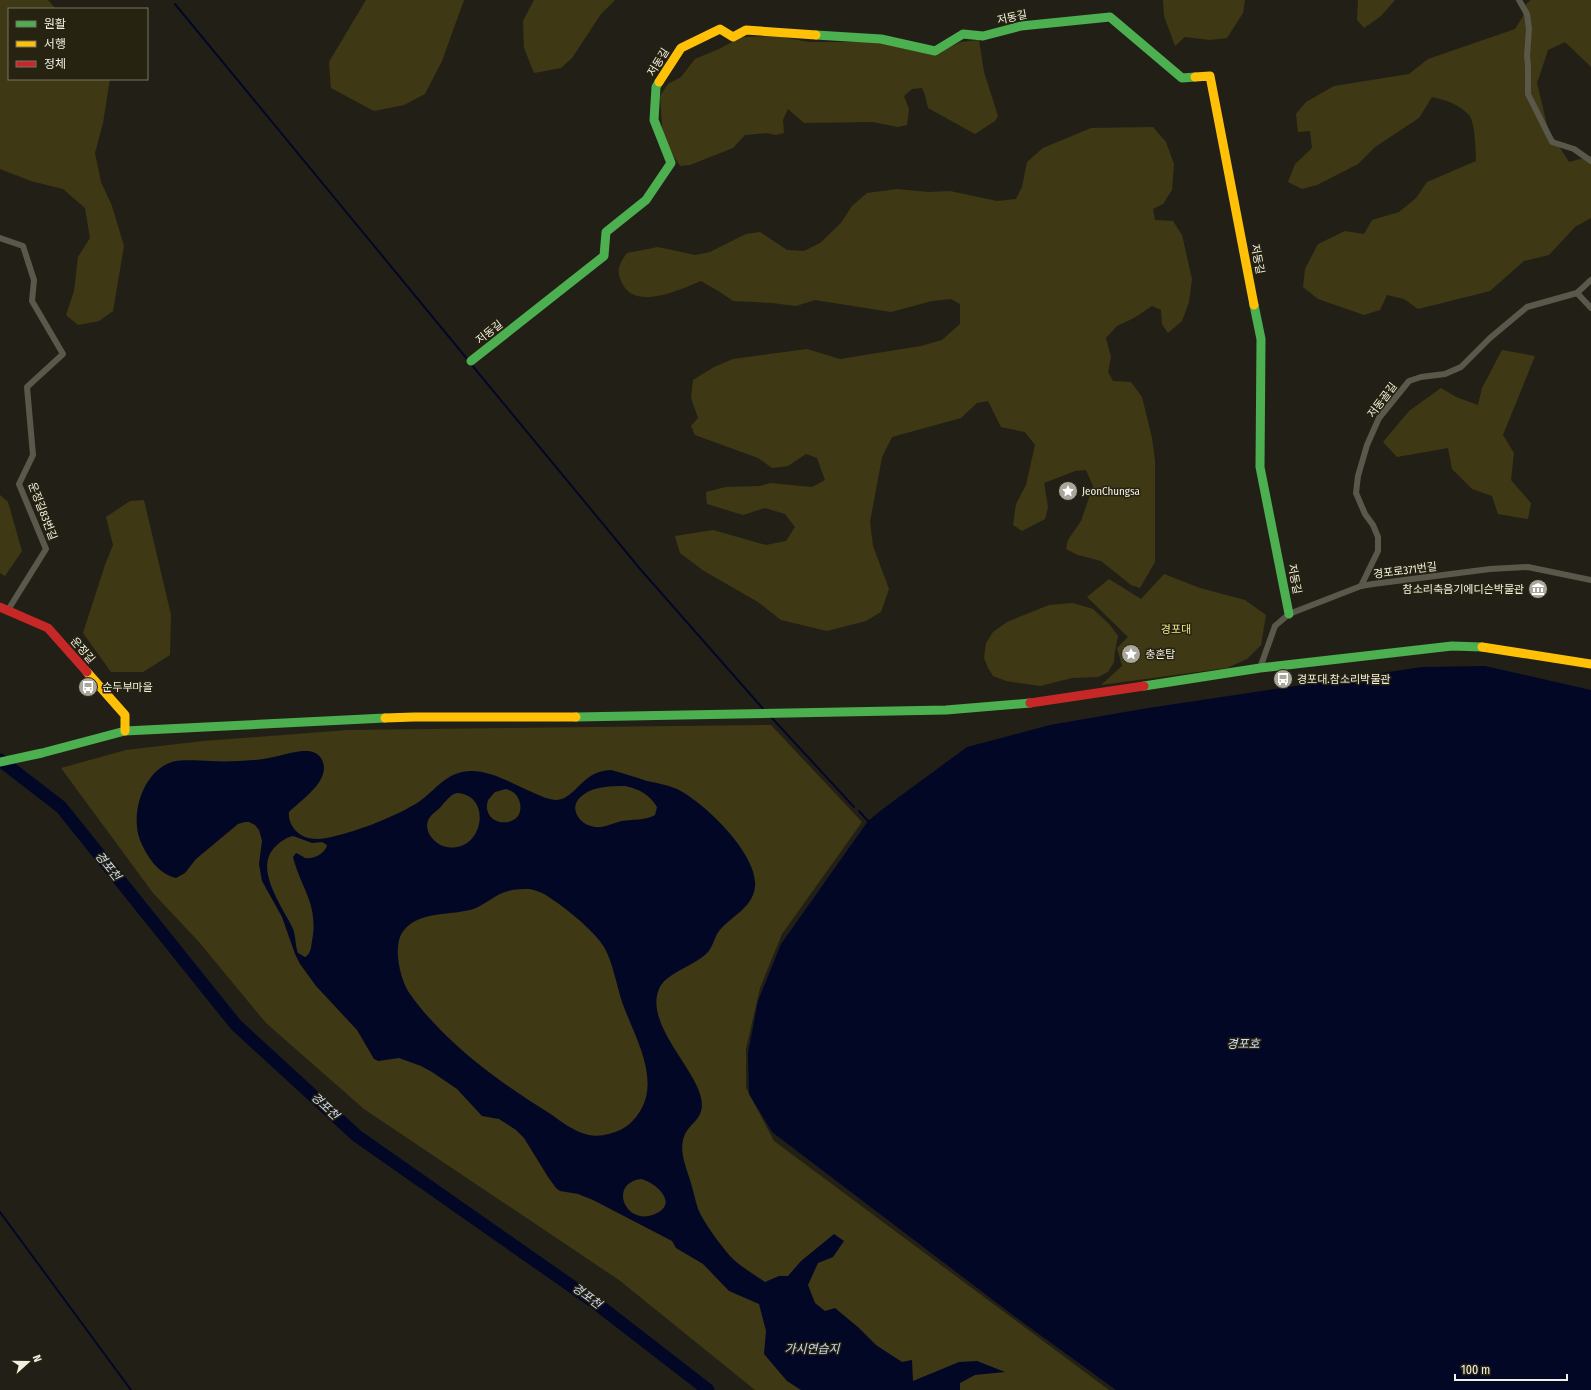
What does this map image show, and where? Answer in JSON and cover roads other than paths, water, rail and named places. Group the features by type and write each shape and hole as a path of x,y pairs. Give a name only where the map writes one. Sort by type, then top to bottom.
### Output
{"street":[{"path":"1519,0 1527,14 1529,29 1527,56 1528,94 1552,142 1574,149 1591,162"},
{"name":"저동길","path":"471,361 604,256 606,232 621,218 646,200 666,173 671,163 654,120 656,87 681,48 720,29 733,37 746,30 881,39 935,51 963,34 983,36 1021,26 1110,17 1182,78 1210,76 1261,339 1260,467 1289,614"},
{"name":"운정길83번길","path":"0,238 23,246 34,280 32,301 63,354 27,387 33,455 19,484 46,549 4,609"},
{"path":"1591,280 1578,293 1591,308"},
{"name":"저동골길","path":"1361,586 1378,551 1378,537 1373,525 1365,514 1356,493 1358,476 1367,445 1379,418 1409,381 1421,377 1445,374 1461,367 1490,338 1527,306 1578,293"},
{"name":"경포로371번길","path":"1260,668 1275,626 1289,614 1361,586 1490,570 1528,567 1591,580"},
{"name":"운정길","path":"4,609 48,628 125,715 125,731"},
{"path":"0,762 42,753 125,731 414,717 530,718 946,710 1023,704 1260,668 1452,646 1487,647 1591,664"}],"water":[{"name":"경포호","path":"1485,666 1591,690 1591,1390 1116,1390 1014,1316 772,1132 749,1094 748,1053 758,1001 781,944 868,821 967,747 1050,725 1148,708 1422,667"},
{"name":"가시연습지","path":"308,751 315,753 321,758 324,766 320,781 308,795 289,812 290,822 296,831 311,839 342,834 371,825 399,813 420,801 450,777 462,772 471,771 499,777 542,797 557,800 570,795 586,779 593,775 601,771 611,770 677,789 701,805 715,817 739,845 748,860 754,874 755,887 753,895 745,907 717,934 708,952 667,978 662,983 656,1002 658,1015 663,1029 695,1082 702,1103 699,1115 685,1133 682,1145 685,1165 701,1215 714,1236 734,1260 765,1282 779,1276 788,1276 801,1261 834,1234 844,1241 833,1257 818,1263 808,1285 815,1303 825,1311 835,1308 859,1328 876,1345 902,1362 912,1360 913,1381 959,1362 977,1361 1005,1372 975,1375 960,1383 960,1390 801,1390 787,1381 764,1354 766,1331 759,1304 729,1291 703,1264 676,1248 672,1241 593,1200 578,1194 560,1191 548,1177 524,1138 516,1130 499,1119 482,1116 457,1089 432,1072 421,1066 399,1058 378,1061 374,1059 357,1030 316,986 300,964 282,917 262,881 259,864 262,841 259,830 255,825 249,822 238,824 196,859 185,873 176,878 158,868 149,858 137,830 138,806 146,784 153,774 162,767 177,761 254,760","holes":["614,786 630,787 647,795 657,807 655,815 638,820 622,821 598,827 589,826 584,823 580,819 575,809 578,799 592,790","506,789 516,794 519,800 519,815 509,822 496,821 491,817 487,810 487,804 488,800 495,792","457,793 469,796 476,804 480,814 479,825 475,835 467,843 456,847 443,846 439,844 429,834 427,826 430,817 449,797","293,836 312,843 322,842 327,845 324,851 315,857 305,858 296,853 293,857 308,897 313,917 314,928 311,948 310,952 305,957 298,953 293,929 277,899 268,877 267,866 269,856 277,845","522,889 536,890 551,898 585,925 599,940 607,952 622,1002 639,1044 647,1075 647,1089 644,1104 636,1117 624,1128 606,1135 593,1136 583,1134 568,1126 492,1074 456,1045 439,1028 410,994 403,980 398,962 398,943 405,929 411,924 435,915 470,910 504,892","641,1179 647,1181 659,1189 663,1194 665,1205 662,1210 655,1214 644,1216 636,1215 629,1210 624,1203 623,1195 625,1188 631,1182"]}],"waterway":[{"path":"175,4 468,360"},
{"path":"471,364 641,570 765,711"},
{"path":"771,717 854,807"},
{"name":"경포천","path":"0,760 61,807 236,1025 357,1136 597,1304 708,1390"},
{"path":"859,811 868,821"},
{"path":"0,1212 131,1390"}],"place":[{"name":"JeonChungsa","path":"1068,491"},
{"name":"참소리축음기에디슨박물관","path":"1538,589"},
{"name":"충혼탑","path":"1131,654"},
{"name":"경포대.참소리박물관","path":"1283,679"},
{"name":"순두부마을","path":"88,687"}],"park label":[{"name":"경포대","path":"1176,629"}]}
